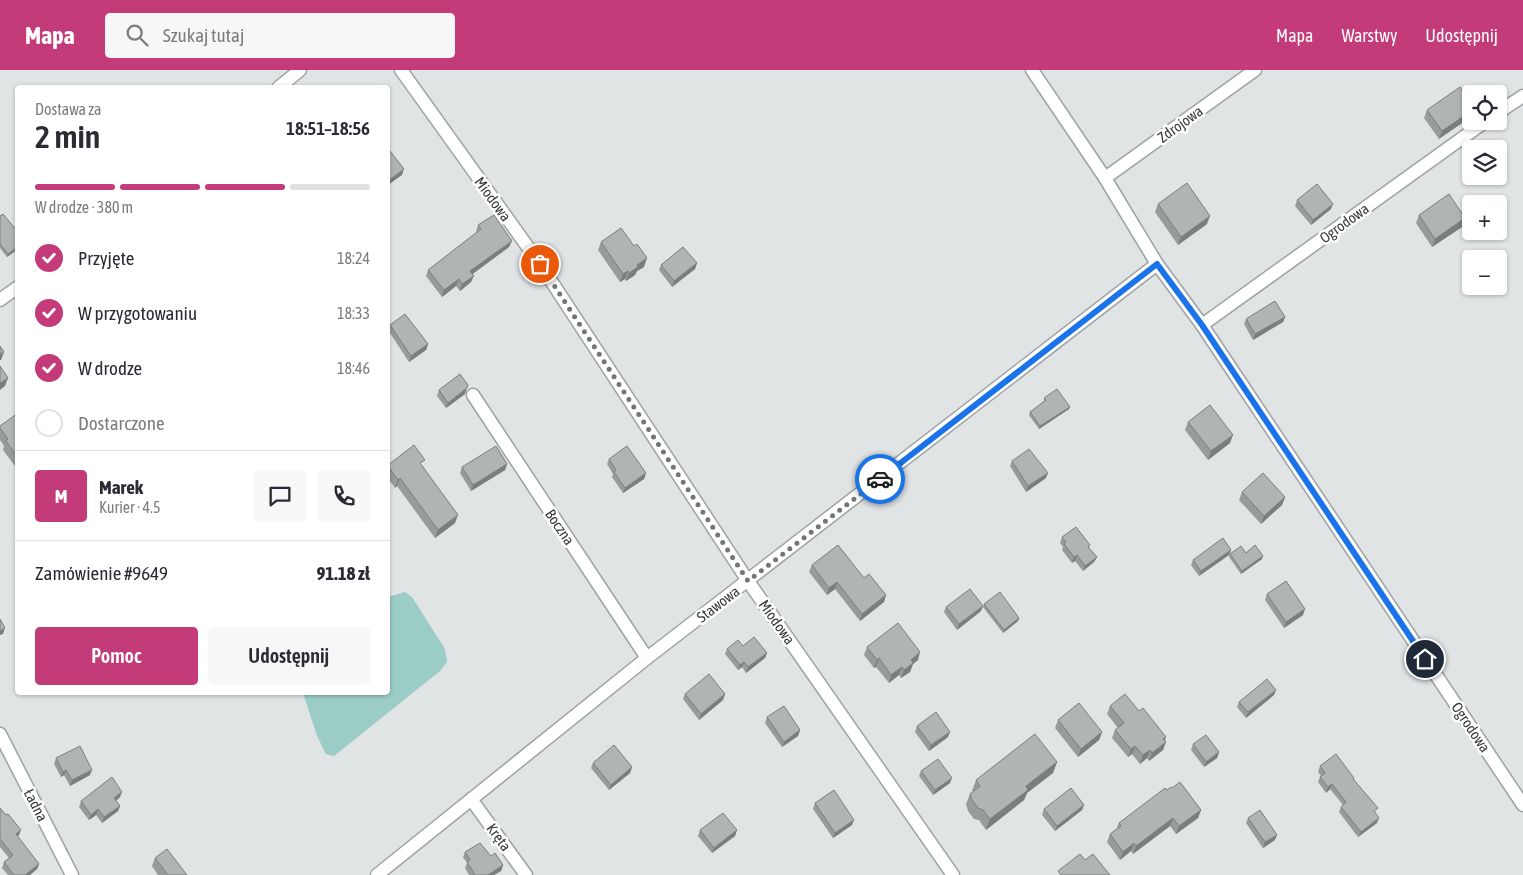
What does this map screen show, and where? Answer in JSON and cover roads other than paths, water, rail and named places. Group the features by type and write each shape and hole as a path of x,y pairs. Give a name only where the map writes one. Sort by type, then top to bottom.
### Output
{"street":[{"path":"282,85 300,70"},
{"name":"Miodowa","path":"401,70 540,264 748,581 953,875"},
{"name":"Ogrodowa","path":"1032,70 1105,178 1157,264 1202,325 1523,805"},
{"name":"Zdrojowa","path":"1105,178 1255,70"},
{"path":"1507,107 1523,96"},
{"name":"Ogrodowa","path":"1202,325 1473,130"},
{"name":"Stawowa","path":"377,875 647,658 1157,264"},
{"path":"0,300 15,288"},
{"name":"Boczna","path":"473,395 647,658"},
{"name":"Ładna","path":"0,734 72,875"},
{"name":"Kręta","path":"471,799 526,875"}],"water":[{"path":"405,592 412,597 445,649 447,662 440,671 334,756 326,754 317,736 304,695 390,695 391,596"}]}
